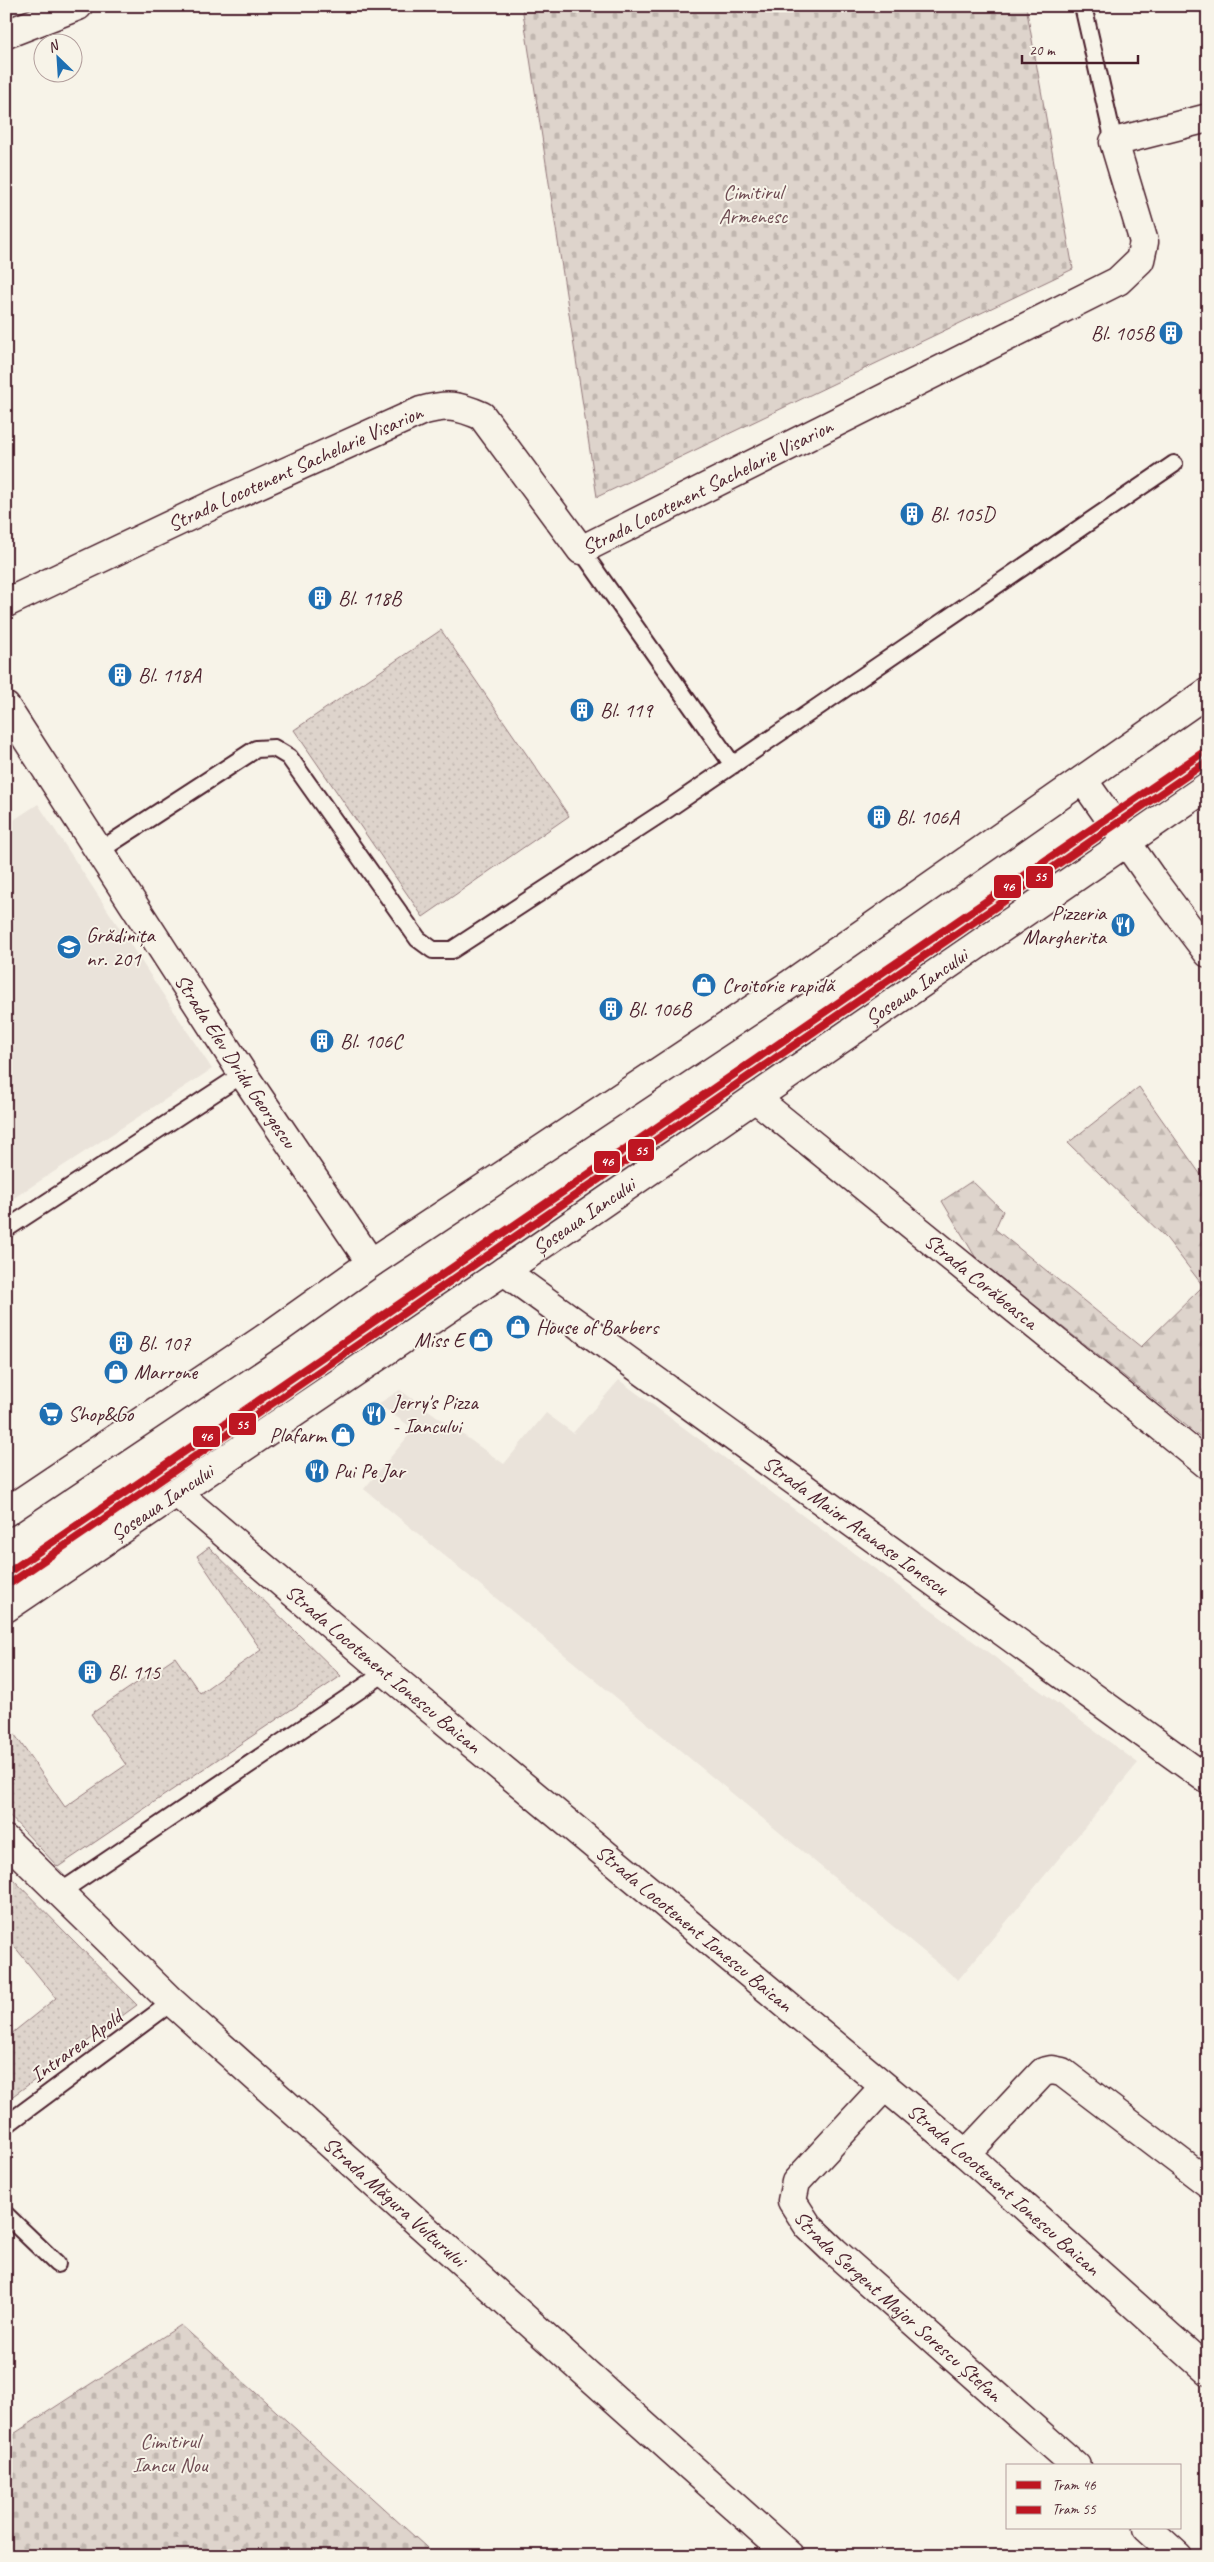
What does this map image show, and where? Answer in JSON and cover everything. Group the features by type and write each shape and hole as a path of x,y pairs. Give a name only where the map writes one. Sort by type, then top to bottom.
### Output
{"street":[{"path":"6,34 78,6"},
{"path":"1114,142 1208,118"},
{"name":"Strada Locotenent Sachelarie Visarion","path":"6,603 228,498 421,411 440,406 460,406 482,416 581,550 1118,281 1140,260 1144,242 1114,142"},
{"path":"6,1512 274,1332 371,1263 790,985 1208,692"},
{"name":"Strada Elev Dridu Georgescu","path":"6,707 243,1074 371,1263"},
{"path":"1084,780 1127,843 1208,953"},
{"name":"Șoseaua Iancului","path":"6,1608 504,1271 1208,786"},
{"name":"Strada Corăbeasca","path":"755,1098 1208,1465"},
{"name":"Strada Maior Atanase Ionescu","path":"504,1271 1208,1780"},
{"name":"Strada Locotenent Ionescu Baican","path":"177,1493 386,1672 966,2154 1208,2370"},
{"name":"Strada Măgura Vulturului","path":"6,1840 172,2002 790,2556"},
{"path":"966,2154 1043,2072 1052,2070 1062,2072 1208,2182"},
{"name":"Strada Sergent Major Sorescu Ștefan","path":"884,2087 796,2182 792,2201 808,2226 834,2252 1074,2464"},
{"path":"1149,2530 1178,2556"}],"lane":[{"path":"1083,6 1114,142"},
{"path":"99,851 256,749 274,748 288,757 418,939 432,950 452,950 733,765 1174,464"},
{"path":"581,550 733,765"},
{"path":"6,1229 243,1074"},
{"path":"59,1893 386,1672"},
{"name":"Intrarea Apold","path":"6,2125 172,2002"},
{"path":"6,2215 57,2264"}],"shaded area":[{"name":"Grădinița nr. 201","path":"38,804 212,1069 6,1203 6,825"},
{"path":"619,1380 1138,1763 958,1980 364,1489 414,1429 378,1404 400,1390 504,1464 546,1413 573,1433"}],"green space":[{"name":"Cimitirul Armenesc","path":"522,6 1026,6 1073,269 597,497"},
{"path":"441,630 569,816 423,917 294,730"},
{"path":"1139,1087 1208,1185 1208,1443 976,1258 942,1201 972,1181 1003,1211 995,1229 1141,1347 1203,1286 1167,1239 1068,1143"},
{"path":"209,1547 341,1676 58,1867 6,1812 6,1722 65,1807 126,1765 91,1714 175,1657 200,1693 261,1650 197,1556"},
{"path":"6,1872 137,2005 6,2101 6,2038 56,1998 6,1936"},
{"name":"Cimitirul Iancu Nou","path":"181,2325 436,2556 6,2556 6,2439"}],"tram line":[{"name":"46","path":"6,1574 1208,749"},
{"name":"55","path":"12,1582 1208,761"}],"place":[{"name":"Bl. 105B","path":"1171,333"},
{"name":"Bl. 105D","path":"912,514"},
{"name":"Bl. 118B","path":"320,598"},
{"name":"Bl. 118A","path":"120,675"},
{"name":"Bl. 119","path":"582,710"},
{"name":"Bl. 106A","path":"879,817"},
{"name":"Pizzeria Margherita","path":"1123,925"},
{"name":"Grădinița nr. 201","path":"69,947"},
{"name":"Croitorie rapidă","path":"704,985"},
{"name":"Bl. 106B","path":"611,1009"},
{"name":"Bl. 106C","path":"322,1041"},
{"name":"House of Barbers","path":"518,1327"},
{"name":"Miss E","path":"481,1340"},
{"name":"Bl. 107","path":"121,1343"},
{"name":"Marrone","path":"116,1372"},
{"name":"Shop&Go","path":"51,1414"},
{"name":"Jerry's Pizza - Iancului","path":"374,1414"},
{"name":"Plafarm","path":"343,1435"},
{"name":"Pui Pe Jar","path":"317,1471"},
{"name":"Bl. 115","path":"90,1672"}]}
